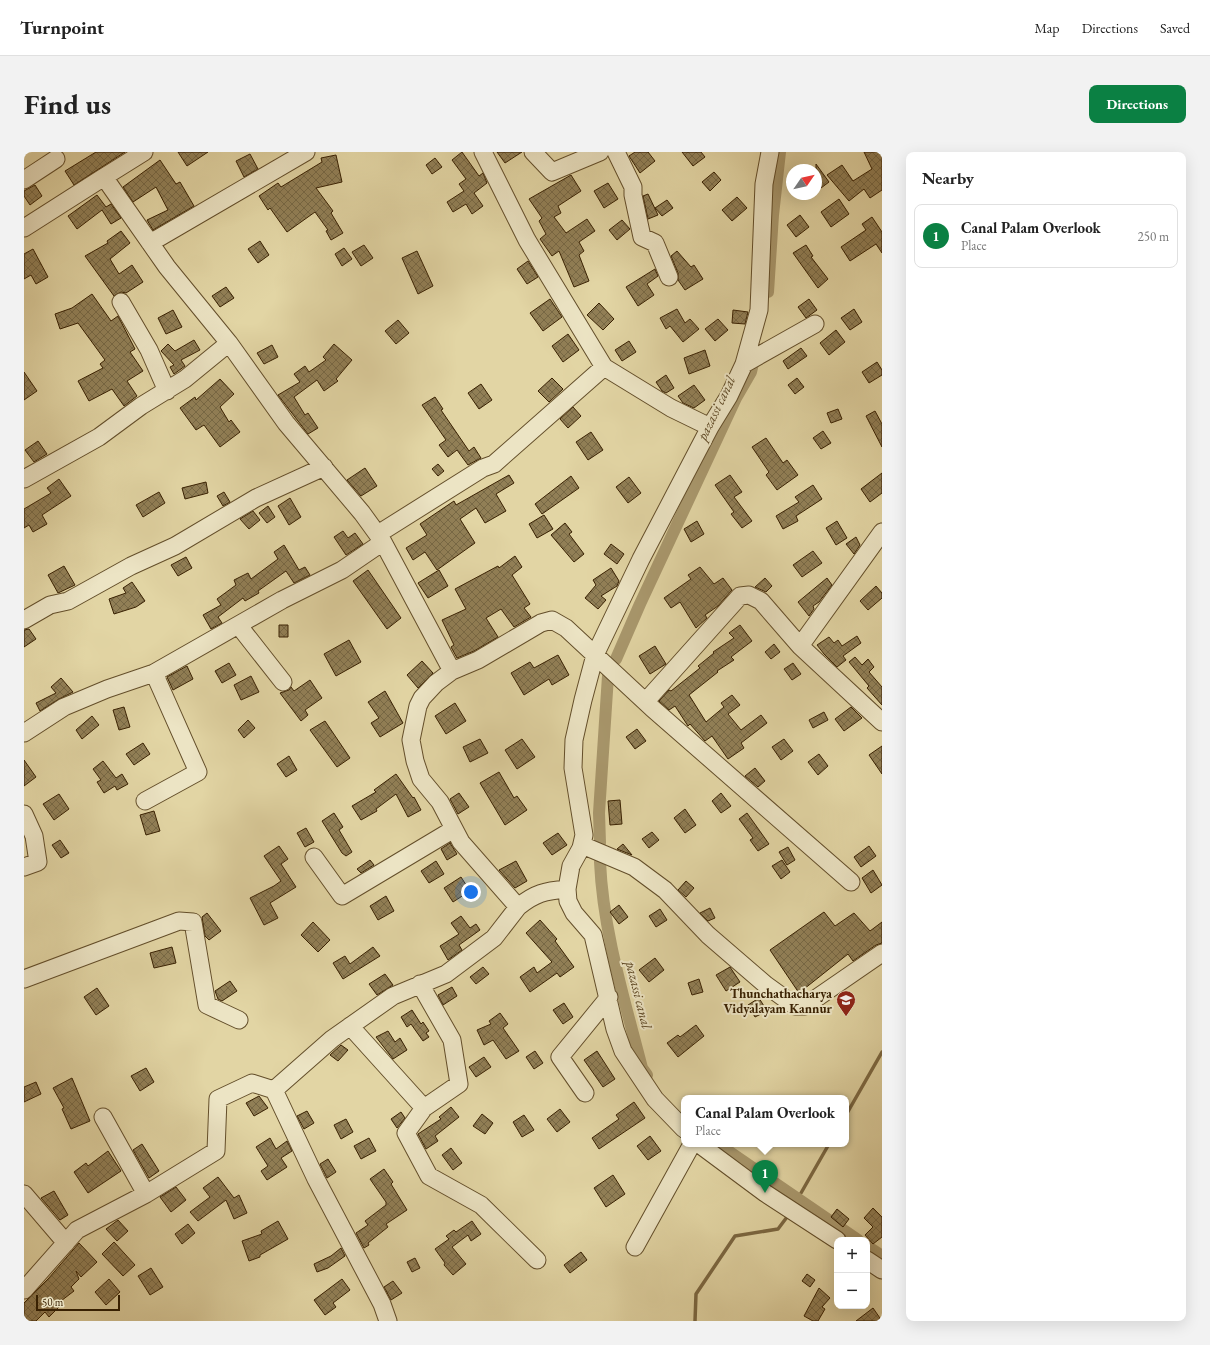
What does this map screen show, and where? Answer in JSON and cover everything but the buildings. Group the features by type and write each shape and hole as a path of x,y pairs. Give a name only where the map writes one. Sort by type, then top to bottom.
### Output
{"street":[{"path":"25,224 144,152"},
{"path":"150,243 306,152"},
{"path":"483,152 527,240 604,367 671,408 710,427"},
{"path":"533,152 552,172 600,152"},
{"path":"616,152 633,187 632,195 642,237 655,243 669,277"},
{"path":"681,1125 655,1099 623,1051 616,1029 593,935 574,913 568,901 567,890 571,866 582,845 584,835 572,768 574,740 595,655 641,559 710,427 729,396 744,364 759,310 764,184 770,152"},
{"path":"24,180 56,159"},
{"path":"104,177 150,243 229,344 286,424 324,467 380,538 452,671"},
{"path":"121,302 149,350 167,391"},
{"path":"744,364 815,324"},
{"path":"24,479 89,443 141,406 190,376 229,344"},
{"path":"24,733 64,707 107,689 154,673 239,626 282,600 342,570 380,538 483,468 494,464 604,367"},
{"path":"24,620 50,605 68,602 130,566 175,546 256,498 324,467"},
{"path":"800,646 882,532"},
{"path":"646,701 740,596 749,595 761,601 800,646 882,722"},
{"path":"518,907 461,842 440,802 421,779 415,761 411,740 414,719 422,698 436,682 452,671 478,660 513,639 547,621 552,620 560,623 851,882"},
{"path":"239,626 283,682"},
{"path":"145,801 198,772 154,673"},
{"path":"24,814 34,836 38,862 24,867"},
{"path":"314,857 342,896 454,829"},
{"path":"582,845 634,867 665,890 708,936 766,985 795,1006 805,1006 882,953"},
{"path":"274,1090 332,1039 392,996 446,974 494,938 518,907 532,896 549,891 567,890"},
{"path":"24,980 179,921 193,922 207,1005 239,1020"},
{"path":"420,984 452,1040 459,1084 424,1108 406,1133 429,1176 481,1205 536,1260"},
{"path":"585,1093 560,1057 609,997"},
{"path":"350,1026 424,1108"},
{"path":"24,1290 77,1230 146,1194 216,1150 218,1099 252,1082 274,1090 316,1179 382,1304 388,1321"},
{"path":"103,1118 146,1194"},
{"path":"635,1247 690,1147"},
{"path":"703,1147 765,1193 834,1238"},
{"path":"24,1194 66,1243"},
{"path":"870,1262 882,1270"}],"waterway":[{"name":"pazassi canal","path":"768,292 773,215 780,152"},
{"name":"pazassi canal","path":"616,659 736,398 751,372 755,355"},
{"name":"pazassi canal","path":"600,843 599,813 608,676"},
{"name":"pazassi canal","path":"600,862 605,914 610,940 642,1068 647,1075"},
{"path":"849,1110 882,1052"},
{"name":"pazassi canal","path":"722,1147 854,1237"},
{"path":"801,1193 827,1147"},
{"path":"695,1321 696,1294 735,1236 778,1229 787,1217"},
{"name":"pazassi canal","path":"870,1248 882,1256"}],"place":[{"name":"Thunchathacharya Vidyalayam Kannur","path":"846,1017"},
{"name":"Canal Palam Overlook","path":"765,1193"}]}
